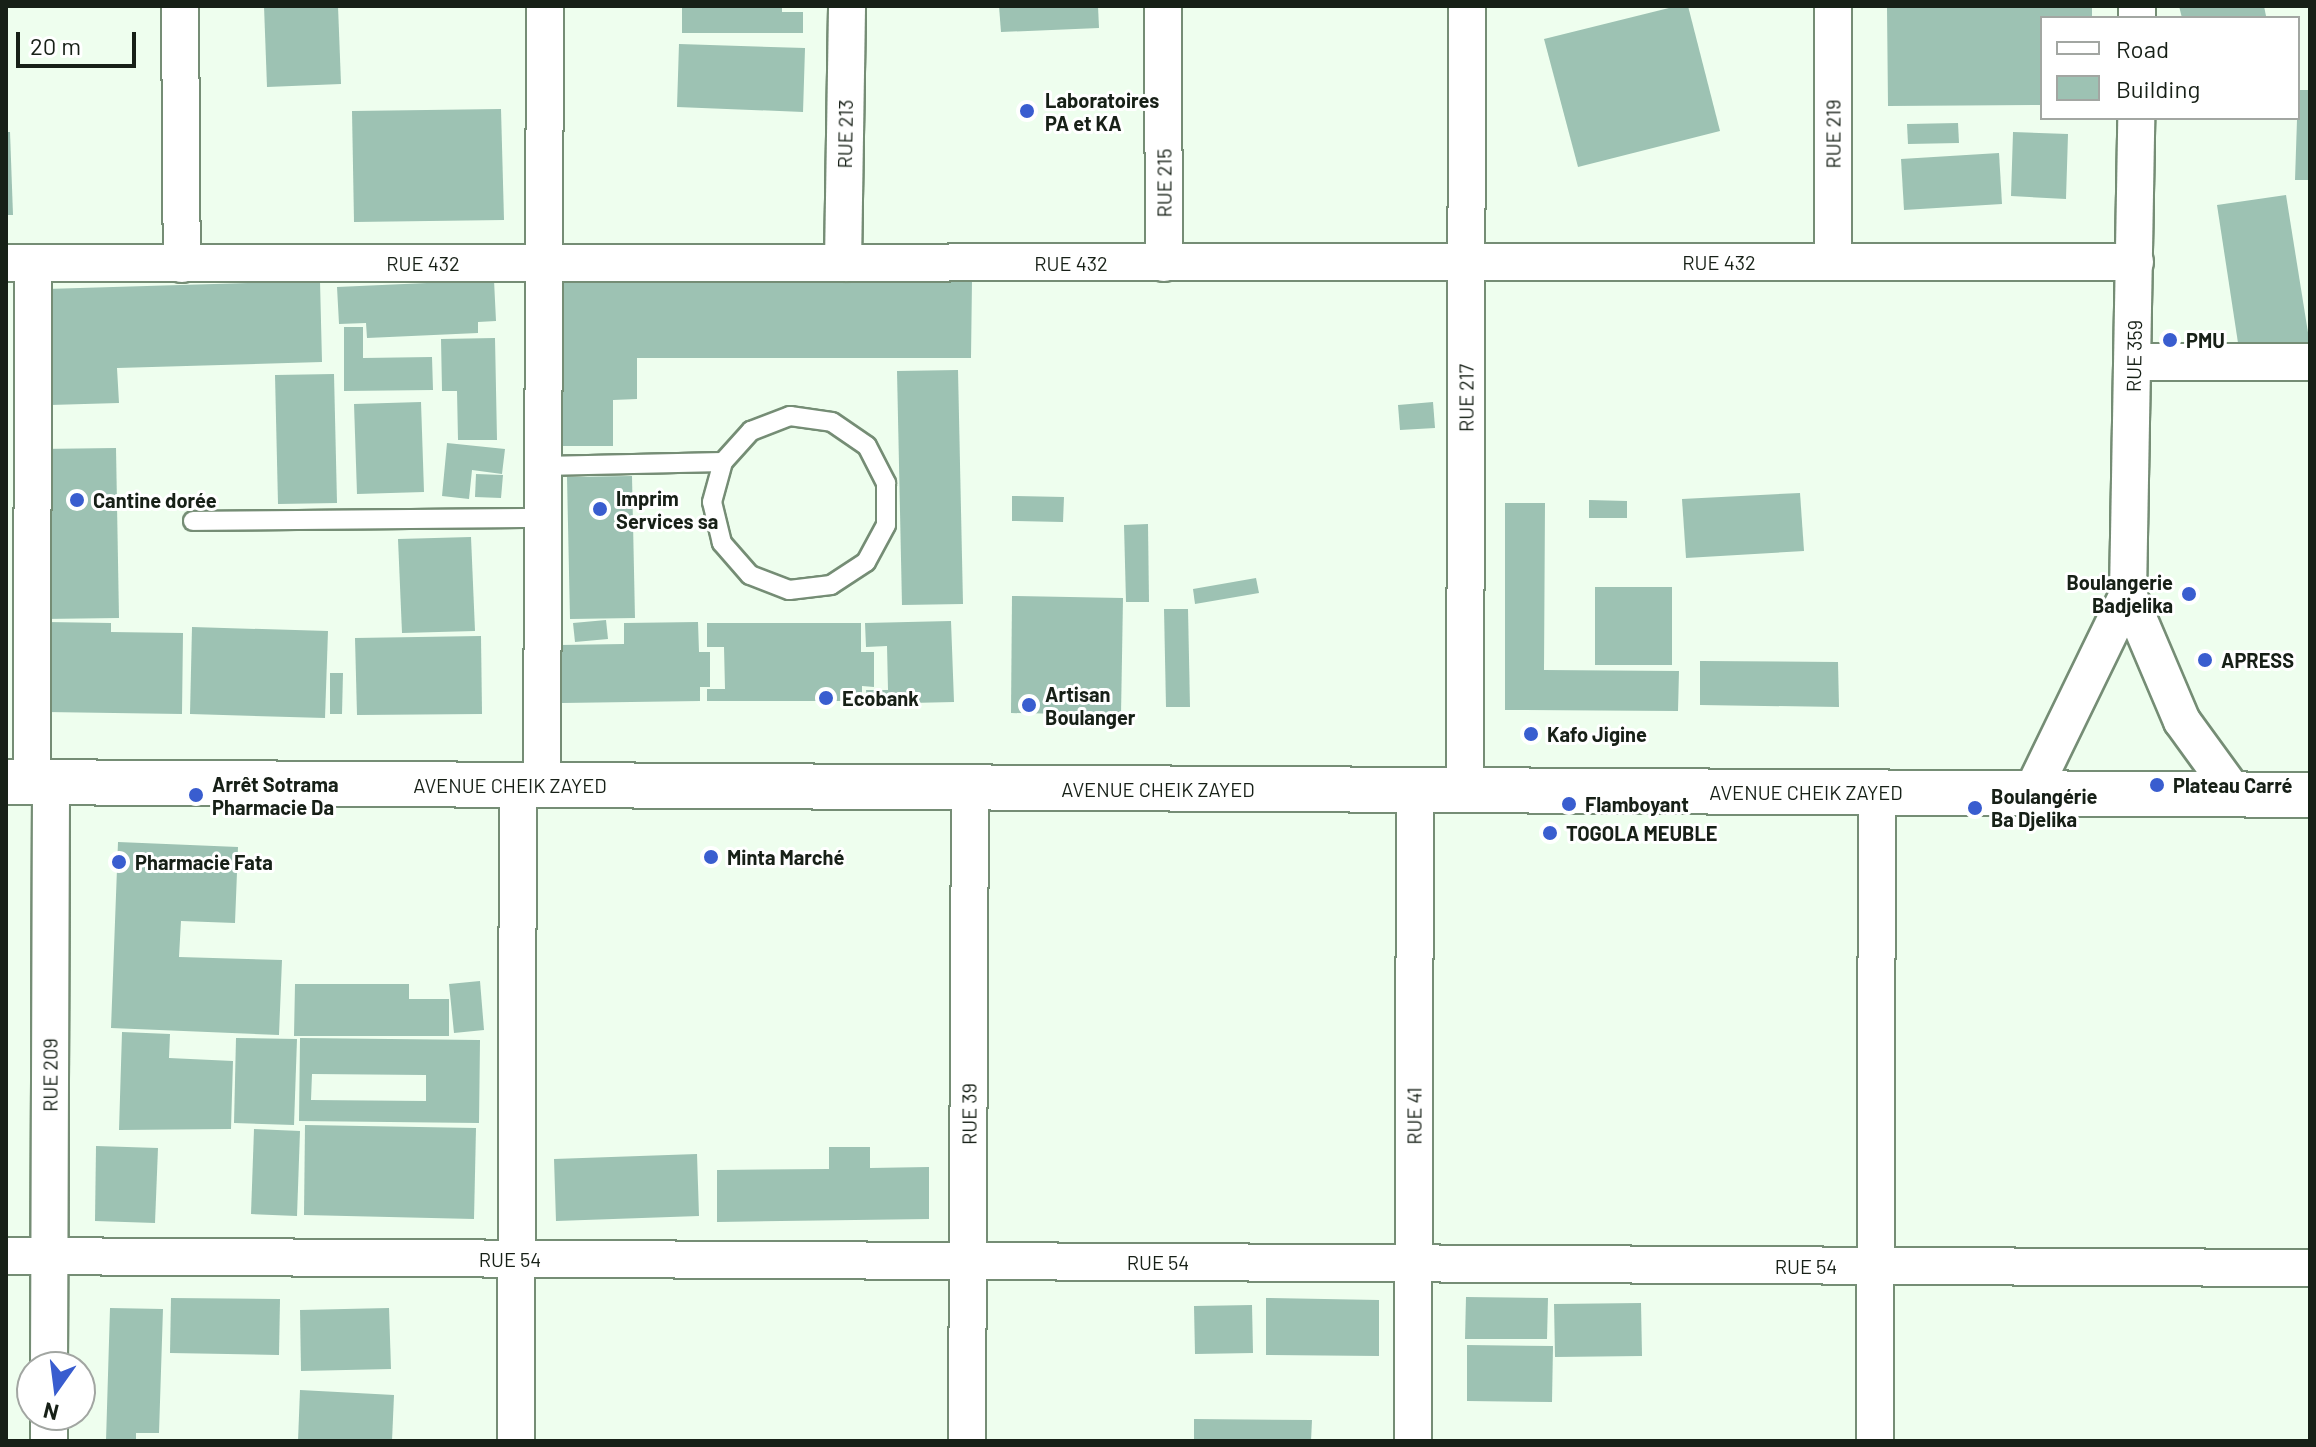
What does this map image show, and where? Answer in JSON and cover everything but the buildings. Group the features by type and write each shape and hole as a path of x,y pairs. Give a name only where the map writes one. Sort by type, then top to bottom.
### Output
{"main road":[{"name":"AVENUE CHEIK ZAYED","path":"30,782 2310,795"}],"street":[{"path":"180,6 182,264"},
{"path":"516,1441 516,1259 530,785 543,518 545,6"},
{"name":"RUE 213","path":"843,263 847,6"},
{"name":"RUE 215","path":"1163,6 1164,263"},
{"name":"RUE 217","path":"1465,790 1467,6"},
{"name":"RUE 219","path":"1833,6 1833,262"},
{"name":"RUE 359","path":"2128,594 2136,120"},
{"name":"RUE 432","path":"19,263 2135,262"},
{"name":"RUE 209","path":"19,263 19,411 30,782 50,1256 49,1351"},
{"path":"2134,362 2310,362"},
{"path":"2031,794 2128,594"},
{"path":"2128,594 2182,721 2235,794"},
{"name":"RUE 39","path":"967,1441 970,787"},
{"name":"RUE 41","path":"1413,1441 1415,790"},
{"path":"1875,1441 1877,793"},
{"name":"RUE 54","path":"6,1256 2310,1268"}],"lane":[{"path":"543,466 723,462 751,431 790,416 832,422 867,446 886,483 886,525 866,562 831,585 789,590 750,575 722,543 712,502 723,462"},
{"path":"193,521 543,518"}],"place":[{"name":"Laboratoires PA et KA","path":"1027,111"},
{"name":"PMU","path":"2170,340"},
{"name":"Cantine dorée","path":"77,500"},
{"name":"Imprim Services sa","path":"600,509"},
{"name":"Boulangerie Badjelika","path":"2189,594"},
{"name":"APRESS","path":"2205,660"},
{"name":"Ecobank","path":"826,698"},
{"name":"Artisan Boulanger","path":"1029,705"},
{"name":"Kafo Jigine","path":"1531,734"},
{"name":"Plateau Carré","path":"2157,785"},
{"name":"Arrêt Sotrama Pharmacie Da","path":"196,795"},
{"name":"Flamboyant","path":"1569,804"},
{"name":"Boulangérie Ba Djelika","path":"1975,808"},
{"name":"TOGOLA MEUBLE","path":"1550,833"},
{"name":"Minta Marché","path":"711,857"},
{"name":"Pharmacie Fata","path":"119,862"}]}
